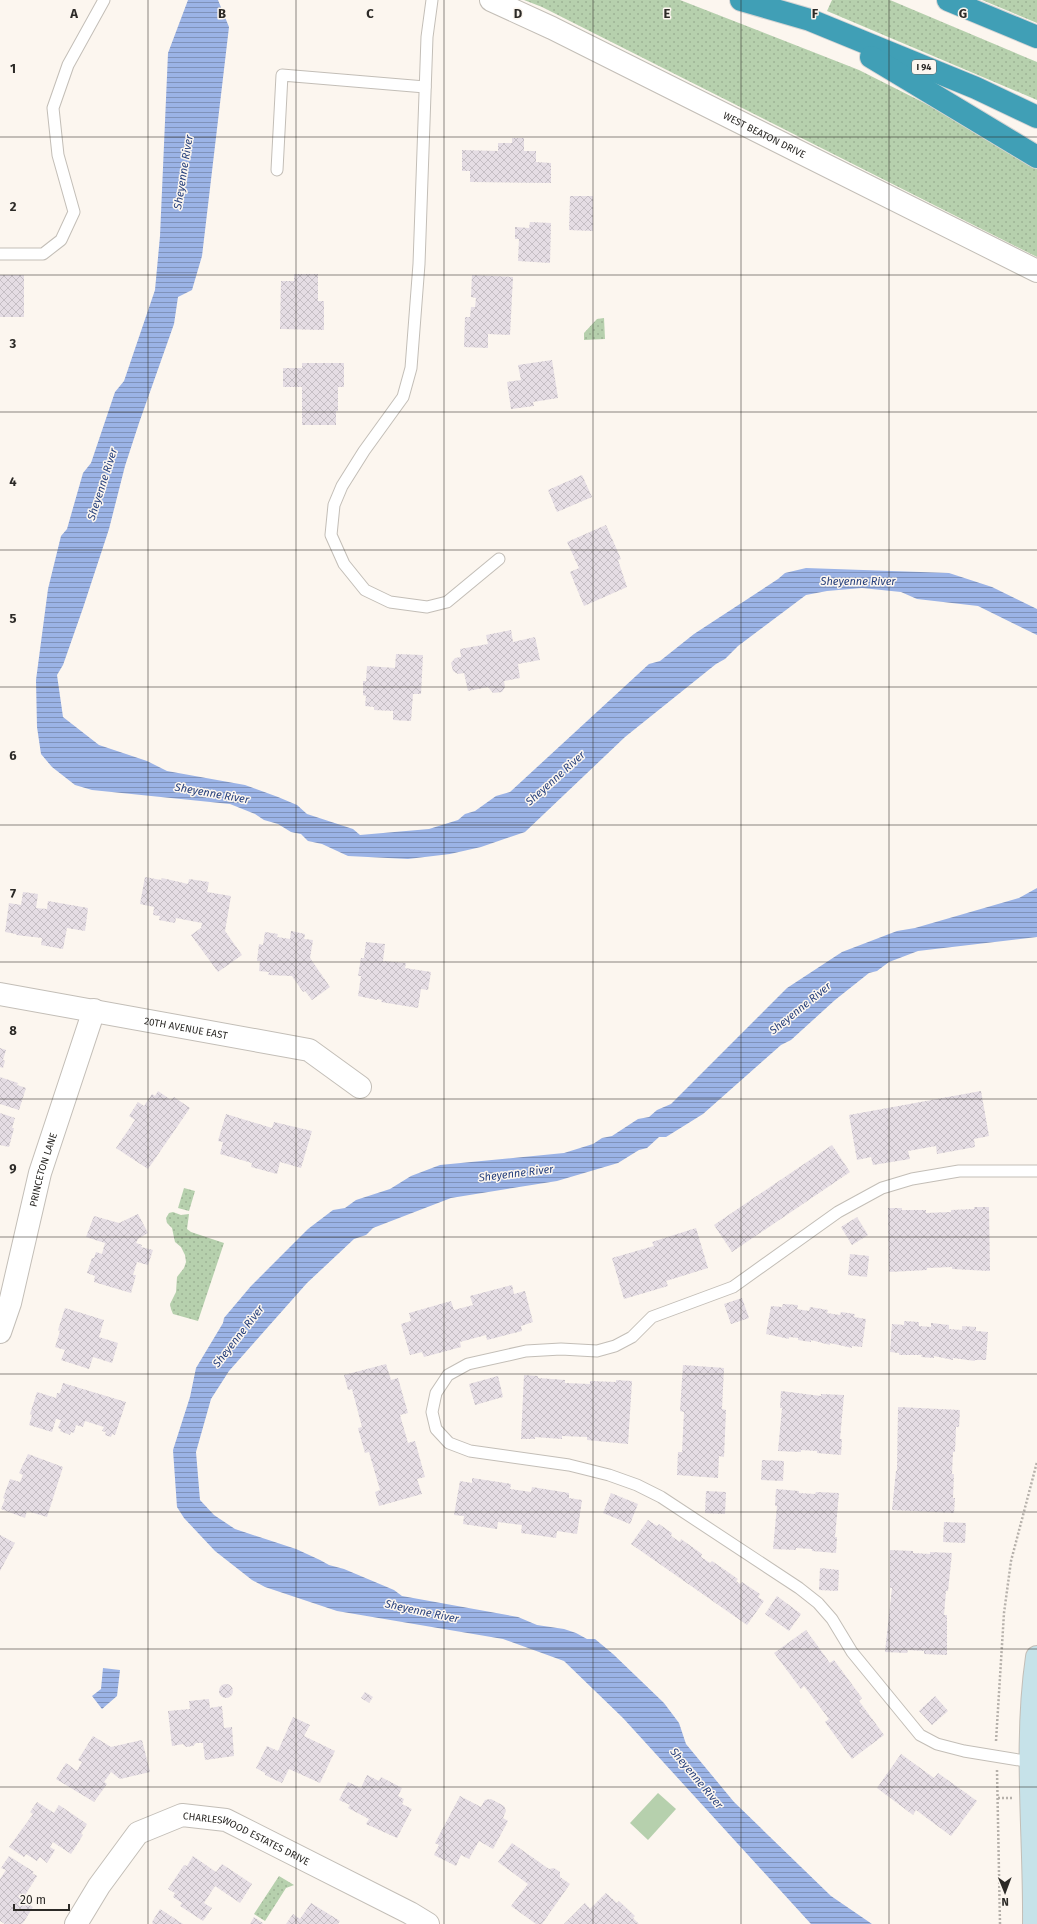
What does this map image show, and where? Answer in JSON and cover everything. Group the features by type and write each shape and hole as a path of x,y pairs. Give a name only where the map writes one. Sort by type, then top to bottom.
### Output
{"highway":[{"name":"I 94","path":"741,0 810,20 976,88 1037,117"},
{"path":"948,0 1037,37"},
{"path":"810,20 1037,157"}],"main road":[{"path":"1034,1924 1036,1900 1034,1677 1037,1657"}],"street":[{"name":"WEST BEATON DRIVE","path":"491,0 552,28 1037,271"},
{"name":"20TH AVENUE EAST","path":"0,994 309,1050 360,1087"},
{"name":"PRINCETON LANE","path":"0,1332 5,1301 40,1173 94,1010"},
{"name":"CHARLESWOOD ESTATES DRIVE","path":"76,1924 99,1886 138,1833 182,1815 226,1820 414,1920"}],"lane":[{"path":"0,254 43,254 61,240 74,212 58,155 53,108 68,65 104,0"},
{"path":"432,0 427,37 419,264 411,368 403,397 364,451 342,486 334,505 331,535 344,564 365,590 390,602 427,607 447,602 499,559"},
{"path":"277,170 282,75 425,87"},
{"path":"1035,1762 964,1751 937,1744 920,1735 852,1652 832,1618 818,1603 799,1588 661,1497 637,1485 609,1475 569,1465 470,1451 449,1443 436,1429 432,1412 436,1393 448,1375 468,1364 526,1351 561,1349 597,1351 615,1346 632,1337 652,1317 733,1287 838,1212 882,1188 912,1179 959,1171 1037,1171"}],"path":[{"path":"1000,1924 996,1756 1004,1613 1011,1562 1037,1462"}],"green space":[{"path":"524,0 680,0 859,70 964,123 1037,169 1037,257 542,7"},
{"path":"832,0 890,0 1037,62 1037,100 827,11"},
{"path":"982,0 1037,0 1037,23"},
{"path":"604,318 605,339 584,340 584,333 597,319"},
{"path":"184,1188 195,1191 189,1211 178,1208"},
{"path":"173,1212 181,1215 189,1214 187,1229 191,1232 224,1243 198,1321 173,1314 171,1309 170,1304 176,1292 177,1277 184,1268 186,1262 185,1255 181,1247 175,1242 172,1228 167,1223 166,1218 169,1213"},
{"path":"658,1793 676,1809 648,1840 630,1823"},
{"path":"279,1876 294,1885 286,1888 265,1921 254,1914"}],"water":[{"name":"Sheyenne River","path":"188,0 218,0 229,27 202,256 192,290 178,297 174,324 125,466 109,529 63,665 57,675 63,717 99,745 147,761 167,771 245,785 297,805 307,814 353,829 360,835 429,829 458,820 465,814 475,811 496,796 510,792 649,664 660,661 694,634 785,573 806,568 949,573 992,587 1037,609 1037,635 978,606 917,599 901,592 862,588 827,591 806,595 738,646 725,659 716,664 625,737 525,832 481,847 450,854 408,859 348,856 322,844 308,841 301,834 291,832 278,824 264,820 255,814 230,804 92,790 75,785 52,767 41,754 37,727 36,680 48,589 61,536 67,529 83,473 91,463 115,392 124,381 155,290 160,236 168,53"},
{"name":"Sheyenne River","path":"1037,888 1037,937 918,951 889,962 877,971 869,973 835,1000 791,1040 781,1045 703,1114 666,1137 659,1137 647,1148 639,1150 618,1163 557,1181 451,1198 373,1228 366,1235 354,1239 307,1283 229,1371 211,1399 196,1452 200,1500 214,1515 235,1529 296,1549 329,1565 344,1569 394,1590 402,1596 518,1617 537,1625 564,1629 587,1639 595,1639 613,1654 664,1703 679,1723 686,1744 734,1802 831,1896 872,1924 811,1924 623,1718 564,1661 503,1639 337,1611 265,1587 252,1580 215,1551 184,1518 177,1507 173,1450 190,1397 196,1368 223,1323 224,1318 251,1286 308,1229 333,1210 345,1208 356,1200 390,1189 411,1176 440,1165 564,1153 593,1144 602,1138 612,1136 638,1119 649,1117 657,1110 671,1104 787,988 842,952 897,931 915,928 1019,898"},
{"path":"103,1668 120,1670 117,1696 102,1709 92,1696 101,1689"}],"building":[{"path":"512,138 524,138 524,151 536,151 536,162 551,163 551,183 470,182 470,171 462,171 462,150 498,151 498,143 512,143"},
{"path":"570,196 593,196 593,231 569,230"},
{"path":"530,222 551,223 550,263 518,261 519,239 515,239 515,227 529,228"},
{"path":"294,274 318,274 318,301 324,301 324,330 280,329 281,281 294,281"},
{"path":"0,275 24,275 24,317 0,317"},
{"path":"472,275 513,277 510,335 488,334 488,348 464,347 465,317 470,317 471,307 475,307 476,298 471,297"},
{"path":"552,360 558,398 533,402 534,406 511,409 507,382 521,380 518,365"},
{"path":"302,363 344,363 344,387 338,387 338,411 336,411 336,425 302,425 302,387 283,387 283,368 302,368"},
{"path":"582,475 592,497 557,512 548,490"},
{"path":"606,525 621,559 618,560 627,587 584,606 570,572 579,568 567,542"},
{"path":"511,630 513,642 535,637 540,660 518,664 520,678 504,681 505,687 502,692 493,693 488,687 468,691 464,673 458,674 453,671 451,663 455,658 461,657 460,649 488,644 486,635"},
{"path":"396,654 423,655 421,694 413,694 411,721 393,720 393,711 374,710 374,707 365,706 366,696 363,695 363,681 366,681 367,666 395,668"},
{"path":"145,877 161,880 162,878 188,884 189,879 209,882 207,892 231,896 225,931 242,955 218,972 191,935 201,928 202,923 176,918 175,923 159,920 160,916 153,915 154,907 140,904"},
{"path":"23,892 38,894 36,908 47,909 48,901 88,908 85,931 67,928 63,949 41,945 42,938 16,935 5,932 9,903 21,905"},
{"path":"291,931 305,934 304,939 313,940 310,958 330,987 312,1000 305,991 303,992 292,976 268,975 269,972 259,971 260,961 257,961 259,944 263,945 265,932 278,934 277,937 290,939"},
{"path":"366,942 385,944 383,961 406,963 405,968 431,972 428,990 421,989 418,1008 381,1002 382,1000 358,996 361,976 358,976 361,958 364,958"},
{"path":"0,1048 6,1050 3,1060 5,1061 3,1068 0,1067"},
{"path":"0,1077 18,1083 17,1085 26,1088 19,1110 0,1104"},
{"path":"158,1091 171,1100 174,1097 190,1108 148,1169 116,1148 135,1120 129,1116 138,1102 144,1106 152,1094 155,1096"},
{"path":"981,1091 989,1136 974,1139 975,1147 937,1154 936,1146 908,1151 910,1159 873,1165 871,1157 857,1160 849,1115"},
{"path":"0,1113 15,1118 9,1147 0,1145"},
{"path":"226,1114 272,1128 274,1122 312,1131 301,1168 280,1162 277,1174 251,1167 252,1163 220,1154 223,1142 218,1141"},
{"path":"832,1145 850,1172 732,1252 714,1225"},
{"path":"974,1207 989,1207 990,1271 952,1269 952,1267 889,1272 888,1208 902,1208 902,1210 926,1210 926,1213 951,1212 951,1210 974,1209"},
{"path":"138,1214 148,1233 138,1239 136,1243 142,1245 141,1247 153,1250 148,1265 137,1262 133,1275 136,1275 131,1293 94,1282 95,1276 87,1273 92,1258 94,1258 96,1252 102,1254 105,1243 86,1237 94,1216 119,1223"},
{"path":"857,1217 868,1235 852,1245 841,1227"},
{"path":"696,1228 708,1268 666,1281 668,1286 624,1299 612,1258 654,1246 652,1242"},
{"path":"850,1254 869,1256 867,1277 848,1275"},
{"path":"512,1285 514,1294 525,1291 533,1322 521,1326 522,1331 487,1340 486,1335 460,1342 461,1347 424,1357 422,1352 410,1355 401,1324 411,1321 409,1313 451,1301 454,1310 473,1305 470,1296"},
{"path":"742,1298 749,1318 731,1324 724,1304"},
{"path":"783,1304 798,1305 797,1309 809,1311 810,1307 828,1310 827,1313 840,1315 841,1312 855,1314 854,1317 866,1319 862,1347 852,1346 852,1348 830,1343 830,1345 811,1340 811,1342 798,1340 798,1338 789,1337 789,1339 766,1334 771,1306 782,1307"},
{"path":"65,1308 104,1320 99,1337 118,1343 112,1363 93,1357 89,1369 61,1360 65,1350 55,1347 60,1331 58,1330"},
{"path":"904,1321 919,1322 919,1326 931,1327 931,1323 949,1325 949,1329 962,1330 962,1326 976,1327 976,1331 988,1332 986,1360 975,1361 953,1358 953,1360 934,1356 934,1358 921,1357 922,1355 899,1355 899,1353 890,1352 892,1324 904,1325"},
{"path":"386,1364 391,1380 398,1378 408,1413 400,1415 408,1443 415,1441 425,1477 417,1479 422,1494 379,1506 375,1492 380,1490 369,1452 365,1453 358,1428 362,1427 352,1389 348,1390 344,1375"},
{"path":"683,1365 724,1368 722,1409 726,1410 724,1457 719,1456 718,1478 677,1475 678,1452 682,1452 684,1412 680,1411"},
{"path":"524,1375 538,1376 538,1378 565,1380 565,1383 590,1384 590,1381 632,1381 628,1444 587,1440 587,1437 562,1436 562,1439 535,1437 535,1439 521,1439"},
{"path":"498,1376 503,1397 475,1405 469,1384"},
{"path":"63,1383 126,1402 115,1435 112,1434 111,1437 105,1435 106,1432 102,1431 104,1427 85,1421 83,1427 76,1425 74,1433 71,1432 70,1435 60,1431 61,1429 58,1428 61,1420 56,1419 52,1432 29,1425 32,1415 30,1414 37,1392 56,1398 57,1393 60,1393"},
{"path":"781,1391 821,1396 821,1394 844,1395 840,1439 842,1439 841,1455 817,1453 817,1451 778,1451 782,1408 780,1408"},
{"path":"898,1407 960,1410 959,1427 956,1427 955,1452 953,1452 952,1474 954,1474 954,1513 892,1510 897,1471"},
{"path":"28,1454 63,1467 47,1517 27,1511 25,1518 1,1509 5,1499 3,1498 10,1479 20,1482 23,1475 19,1473"},
{"path":"762,1460 784,1461 783,1481 761,1480"},
{"path":"472,1478 511,1484 510,1489 531,1492 532,1487 569,1493 569,1498 582,1500 577,1534 557,1531 556,1538 521,1533 522,1525 498,1522 497,1529 463,1524 464,1516 454,1515 460,1481 472,1483"},
{"path":"776,1489 799,1491 799,1493 839,1493 835,1537 837,1537 836,1553 812,1551 812,1549 773,1549 777,1506 775,1506"},
{"path":"706,1491 726,1492 725,1514 705,1513"},
{"path":"611,1493 638,1504 630,1524 603,1513"},
{"path":"648,1520 657,1526 659,1524 672,1533 671,1536 680,1542 681,1539 702,1554 701,1557 710,1563 712,1561 738,1579 736,1581 740,1584 742,1582 760,1594 758,1597 764,1601 747,1625 631,1544"},
{"path":"944,1522 966,1523 965,1543 943,1542"},
{"path":"0,1535 15,1543 0,1571"},
{"path":"890,1550 913,1551 913,1553 930,1554 930,1552 952,1553 944,1615 947,1615 947,1655 924,1654 924,1651 908,1650 907,1653 885,1652 892,1588 890,1588"},
{"path":"820,1568 839,1570 838,1591 819,1590"},
{"path":"777,1596 801,1614 789,1631 765,1614"},
{"path":"806,1630 830,1663 834,1660 862,1698 859,1701 884,1735 852,1759 825,1722 829,1719 804,1686 801,1689 774,1653"},
{"path":"226,1684 231,1686 233,1691 231,1696 226,1698 221,1696 219,1691 221,1686"},
{"path":"365,1692 373,1697 369,1703 361,1698"},
{"path":"935,1696 948,1711 932,1725 919,1711"},
{"path":"209,1699 210,1708 222,1706 224,1728 232,1727 234,1756 205,1760 203,1743 196,1743 193,1746 186,1747 183,1744 172,1746 168,1711 190,1709 189,1701"},
{"path":"293,1717 310,1725 304,1736 335,1751 320,1783 289,1769 282,1783 265,1775 265,1773 256,1768 267,1746 278,1751"},
{"path":"93,1736 111,1747 142,1740 150,1772 120,1779 111,1772 104,1782 107,1784 94,1802 56,1779 66,1763 77,1771 82,1762 78,1760"},
{"path":"901,1754 934,1778 938,1773 977,1801 951,1836 916,1810 913,1815 877,1788"},
{"path":"367,1775 379,1781 381,1777 402,1788 398,1796 404,1799 402,1804 412,1809 397,1838 366,1824 369,1819 348,1808 350,1805 339,1800 348,1782 361,1788"},
{"path":"460,1796 481,1807 485,1800 491,1799 504,1806 506,1811 503,1818 508,1821 493,1849 479,1841 469,1859 461,1855 456,1866 434,1855 439,1845 435,1843"},
{"path":"37,1802 54,1813 59,1805 87,1824 81,1834 83,1835 71,1854 53,1842 50,1847 55,1850 47,1863 40,1857 37,1861 26,1854 24,1857 9,1847 33,1814 30,1812"},
{"path":"512,1843 549,1869 554,1868 560,1872 560,1877 570,1884 542,1924 536,1924 511,1906 528,1884 498,1862"},
{"path":"9,1856 34,1872 32,1873 37,1876 22,1900 33,1907 21,1924 5,1924 0,1921 0,1879 6,1870 1,1868"},
{"path":"193,1856 216,1872 222,1864 252,1884 240,1903 215,1886 204,1903 212,1908 203,1921 180,1906 182,1903 173,1897 175,1893 168,1889 184,1865 187,1866"},
{"path":"606,1893 617,1903 619,1901 635,1916 633,1918 639,1924 564,1924 585,1903 590,1909"},
{"path":"311,1903 340,1921 338,1924 286,1924 293,1914 300,1919"},
{"path":"160,1909 183,1924 153,1924 152,1922"},
{"path":"254,1917 263,1923 250,1924"}]}
